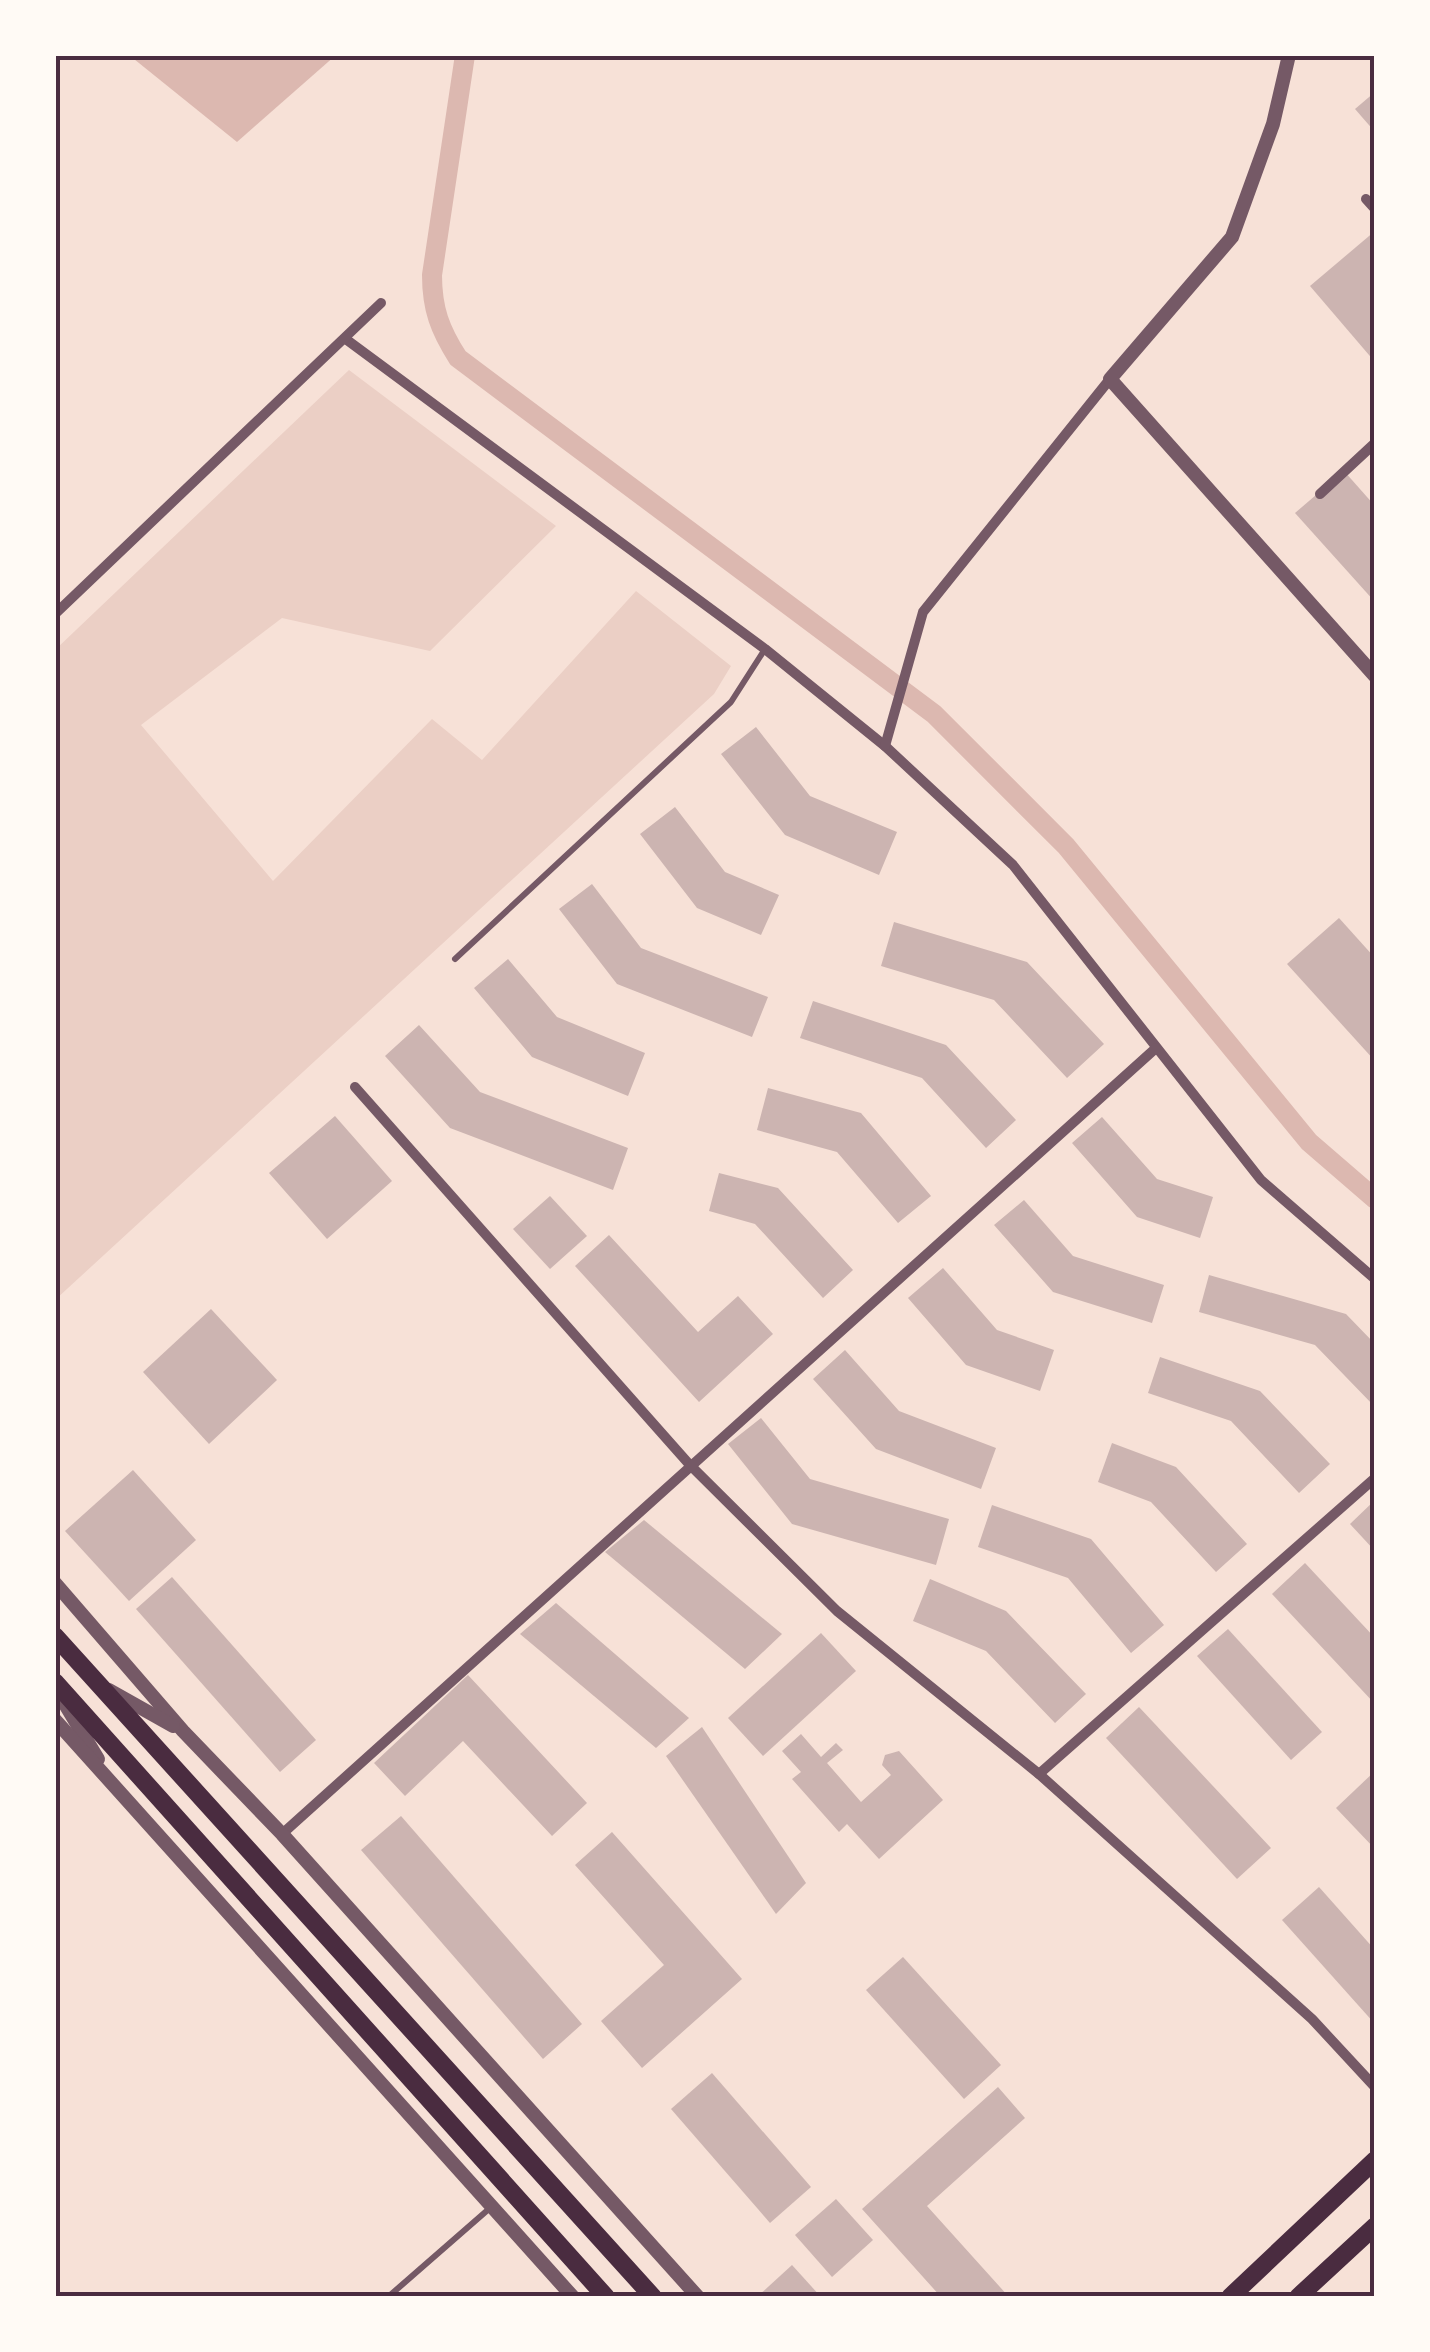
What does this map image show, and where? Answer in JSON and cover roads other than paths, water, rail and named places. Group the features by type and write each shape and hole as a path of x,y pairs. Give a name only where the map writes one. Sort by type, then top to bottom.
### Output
{"main road":[{"path":"55,1636 652,2297"},
{"path":"55,1684 606,2297"},
{"path":"1230,2297 1375,2160"},
{"path":"1298,2297 1375,2226"}],"street":[{"path":"885,746 923,612 1110,379 1232,237 1273,124 1289,55"},
{"path":"1366,199 1375,210"},
{"path":"55,614 381,303"},
{"path":"346,340 765,649 885,746 1013,865 1114,988 1156,1048 1261,1180 1375,1280"},
{"path":"1110,379 1375,676"},
{"path":"1320,494 1374,447"},
{"path":"282,1834 1156,1048"},
{"path":"355,1087 689,1464 837,1611 1040,1774 1312,2019 1375,2087"},
{"path":"1040,1774 1375,1478"},
{"path":"55,1584 183,1731 282,1834 698,2297"},
{"path":"90,1679 183,1731"},
{"path":"55,1684 114,1786"},
{"path":"55,1720 572,2297"}],"lane":[{"path":"455,959 731,702 765,649"},
{"path":"388,2297 490,2208"}],"waterway":[{"path":"465,55 432,275 438,319 458,358 934,714 1066,846 1309,1142 1375,1199"}]}
